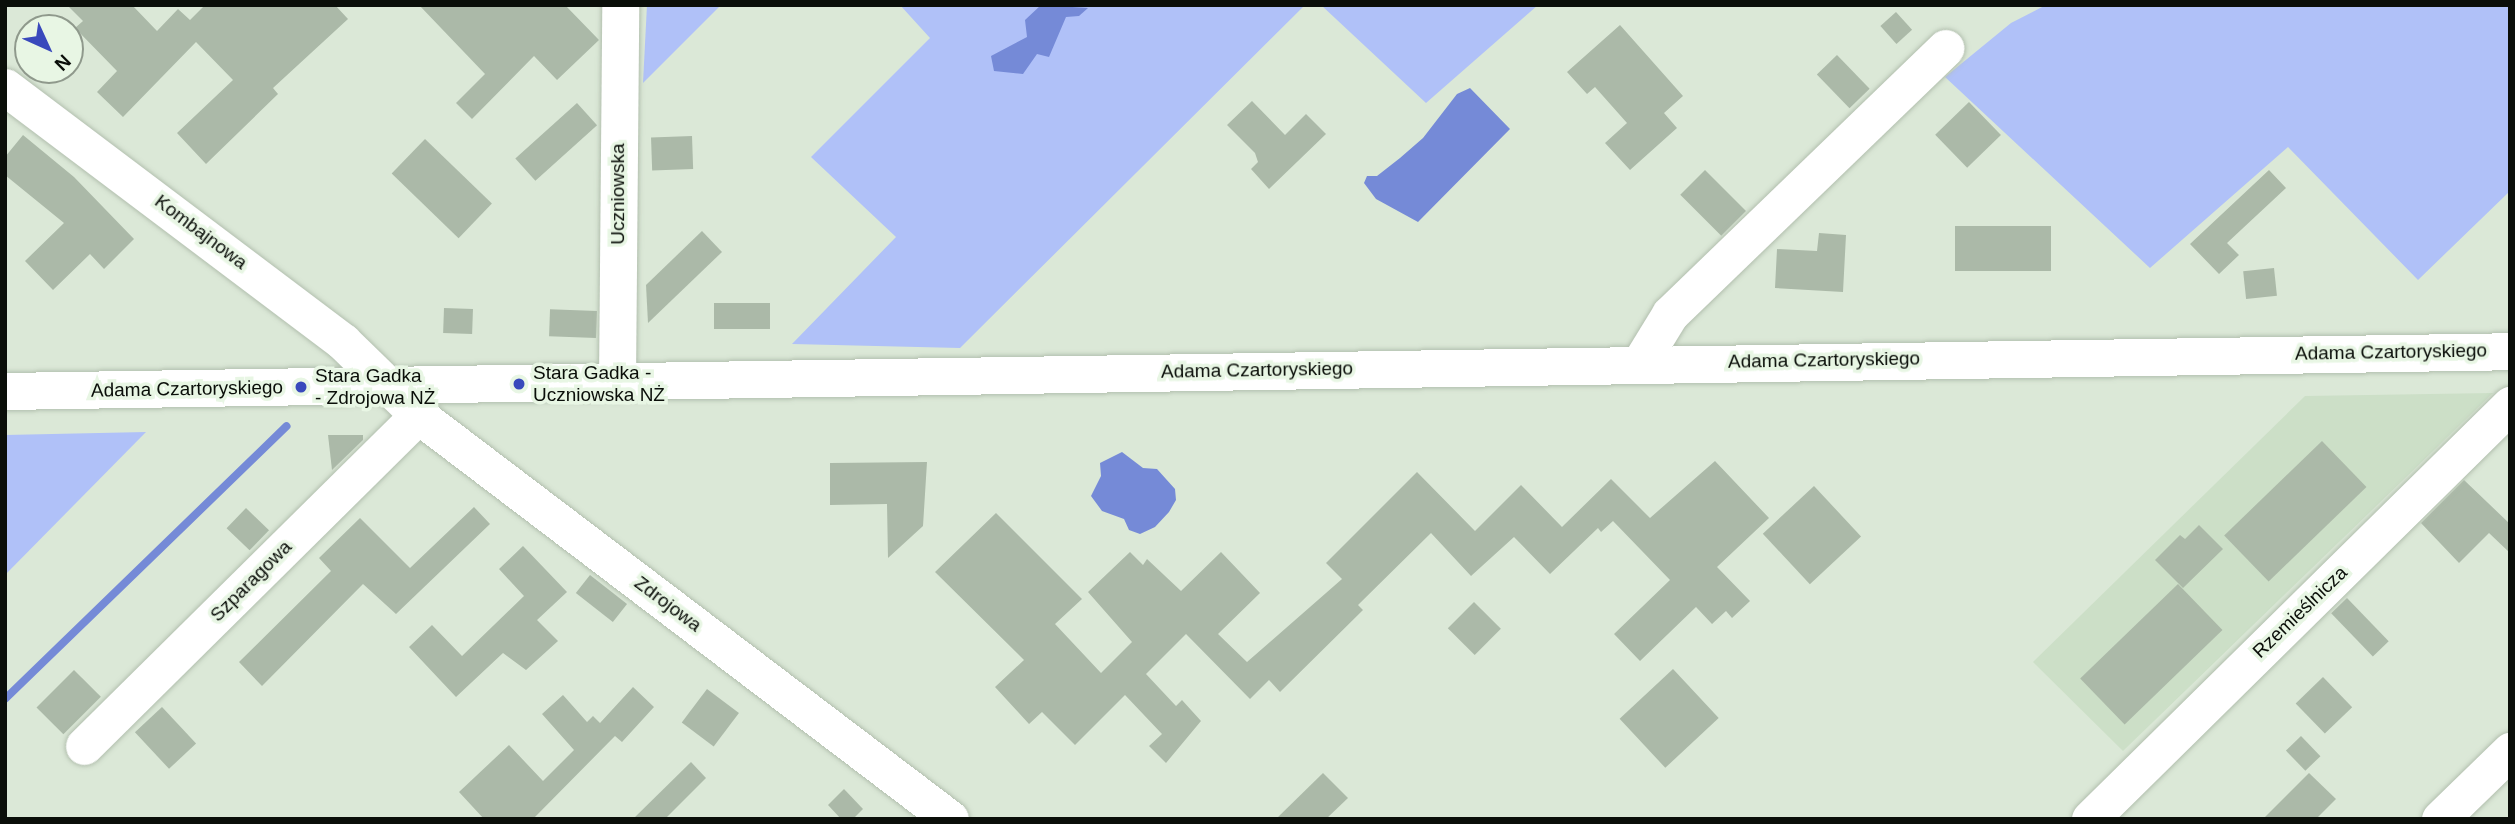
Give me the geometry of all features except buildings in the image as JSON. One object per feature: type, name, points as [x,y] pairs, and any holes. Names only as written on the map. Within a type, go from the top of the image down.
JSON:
[{"type":"street","name":"Uczniowska","points":[[617,382],[620,5]]},
{"type":"street","points":[[1640,363],[1670,313],[1945,48]]},
{"type":"street","name":"Kombajnowa","points":[[5,87],[343,342],[390,385]]},
{"type":"street","name":"Adama Czartoryskiego","points":[[5,391],[2510,351]]},
{"type":"street","name":"Zdrojowa","points":[[390,385],[418,415],[950,819]]},
{"type":"street","name":"Rzemieślnicza","points":[[2091,819],[2510,405]]},
{"type":"street","name":"Szparagowa","points":[[84,746],[418,415]]},
{"type":"street","points":[[2440,819],[2510,751]]},
{"type":"shaded area","points":[[647,5],[721,5],[643,83]]},
{"type":"shaded area","points":[[900,5],[1305,5],[960,348],[792,344],[896,237],[811,157],[930,38]]},
{"type":"shaded area","points":[[1041,5],[1088,8],[1079,16],[1066,17],[1049,57],[1037,54],[1023,74],[994,71],[991,56],[1027,37],[1025,20]]},
{"type":"shaded area","points":[[1321,5],[1538,5],[1426,103]]},
{"type":"shaded area","points":[[2046,5],[2510,5],[2510,191],[2418,280],[2288,147],[2150,268],[1945,77],[2011,23]]},
{"type":"shaded area","points":[[1470,88],[1510,129],[1418,222],[1376,199],[1364,183],[1367,176],[1377,176],[1400,158],[1423,138],[1457,94]]},
{"type":"shaded area","points":[[2493,393],[2123,751],[2033,662],[2305,396]]},
{"type":"shaded area","points":[[146,432],[5,575],[5,435]]},
{"type":"shaded area","points":[[1122,452],[1143,468],[1157,469],[1175,489],[1176,500],[1169,512],[1155,527],[1140,534],[1129,530],[1124,519],[1102,511],[1091,496],[1101,476],[1100,463]]},
{"type":"waterway","points":[[5,699],[287,426]]},
{"type":"place","name":"Stara Gadka - Uczniowska NŻ","points":[[519,384]]},
{"type":"place","name":"Stara Gadka - Zdrojowa NŻ","points":[[301,387]]}]
